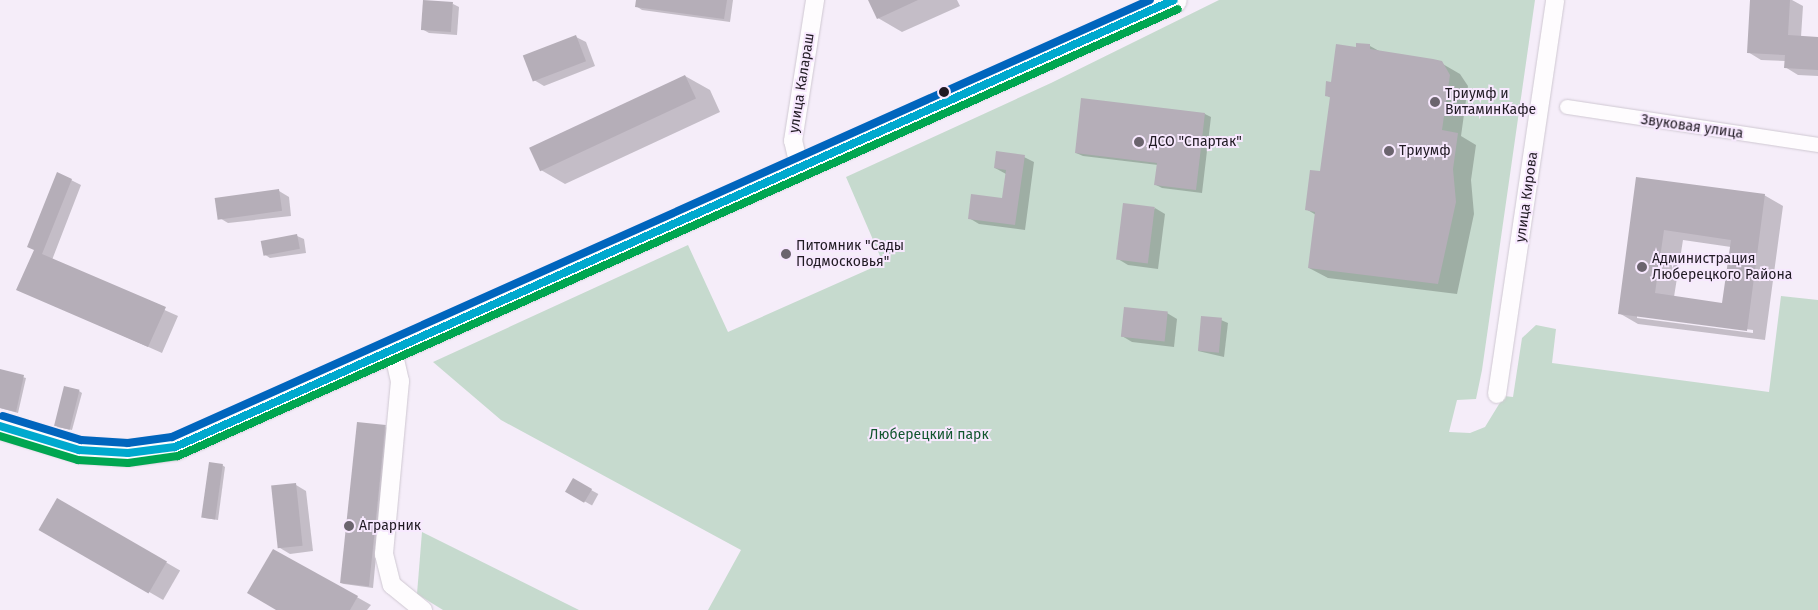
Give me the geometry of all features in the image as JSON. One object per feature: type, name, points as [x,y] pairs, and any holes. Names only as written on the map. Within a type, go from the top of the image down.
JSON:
[{"type":"main road","points":[[0,426],[79,450],[128,453],[175,447],[392,351],[799,166],[1174,0]]},
{"type":"street","name":"улица Калараш","points":[[799,166],[793,141],[814,0]]},
{"type":"street","name":"улица Кирова","points":[[1497,394],[1555,0]]},
{"type":"street","name":"Звуковая улица","points":[[1567,107],[1818,145]]},
{"type":"street","points":[[392,351],[400,381],[384,554],[392,585],[423,610]]},
{"type":"green space","name":"Люберецкий парк","points":[[1219,0],[1535,0],[1482,370],[1476,399],[1457,400],[1449,432],[1470,433],[1485,427],[1504,396],[1513,397],[1522,338],[1536,325],[1556,329],[1552,363],[1769,392],[1781,296],[1818,300],[1818,610],[708,610],[741,550],[501,420],[433,362],[688,245],[728,332],[883,263],[846,177],[1051,83]]},
{"type":"green space","points":[[422,532],[579,610],[443,610],[417,594]]},
{"type":"building","points":[[423,0],[453,2],[451,32],[421,30]]},
{"type":"building","points":[[636,0],[727,0],[724,19],[635,7]]},
{"type":"building","points":[[868,0],[918,0],[877,19]]},
{"type":"building","points":[[1750,0],[1790,0],[1788,35],[1818,37],[1818,70],[1784,68],[1785,55],[1747,53]]},
{"type":"building","points":[[576,35],[586,61],[533,82],[523,55]]},
{"type":"building","name":"Триумф","points":[[1356,43],[1370,44],[1370,49],[1442,61],[1450,75],[1442,130],[1458,133],[1453,169],[1456,202],[1438,284],[1308,268],[1315,212],[1305,210],[1310,170],[1320,171],[1330,97],[1325,96],[1326,81],[1331,82],[1336,44],[1356,47]]},
{"type":"building","points":[[685,75],[696,99],[540,171],[529,148]]},
{"type":"building","name":"ДСО \"Спартак\"","points":[[1081,98],[1205,113],[1196,190],[1154,185],[1157,163],[1075,153]]},
{"type":"building","points":[[996,151],[1025,155],[1015,225],[968,219],[971,194],[1002,198],[1006,170],[994,168]]},
{"type":"building","points":[[57,172],[72,179],[42,254],[166,307],[148,347],[16,290],[34,250],[27,247]]},
{"type":"building","name":"Администрация Люберецкого Района","points":[[1636,177],[1765,194],[1747,331],[1618,314]],"holes":[[[1664,230],[1731,240],[1722,303],[1655,293]]]},
{"type":"building","points":[[279,189],[282,211],[218,220],[215,198]]},
{"type":"building","points":[[1123,203],[1155,207],[1148,263],[1116,260]]},
{"type":"building","points":[[297,234],[300,249],[264,256],[261,241]]},
{"type":"building","points":[[1124,307],[1168,312],[1165,341],[1121,337]]},
{"type":"building","points":[[1201,316],[1222,318],[1219,353],[1198,351]]},
{"type":"building","points":[[0,369],[24,375],[16,412],[0,408]]},
{"type":"building","points":[[64,386],[80,390],[70,430],[54,426]]},
{"type":"building","points":[[357,422],[386,425],[369,586],[340,583]]},
{"type":"building","points":[[209,462],[223,464],[215,519],[201,517]]},
{"type":"building","points":[[573,478],[592,489],[584,503],[565,492]]},
{"type":"building","points":[[296,483],[303,546],[278,548],[271,486]]},
{"type":"building","points":[[57,498],[167,562],[148,594],[38,530]]},
{"type":"building","points":[[273,549],[358,596],[350,610],[276,610],[247,593]]},
{"type":"transit line","points":[[3,416],[81,440],[128,443],[172,437],[1150,0]]},
{"type":"transit line","points":[[0,426],[79,450],[128,453],[175,447],[1174,0]]},
{"type":"transit line","points":[[0,436],[78,460],[128,463],[178,456],[1178,9]]},
{"type":"place","name":"Триумф и ВитаминКафе","points":[[1435,102]]},
{"type":"place","name":"ДСО \"Спартак\"","points":[[1139,142]]},
{"type":"place","name":"Триумф","points":[[1389,151]]},
{"type":"place","name":"Питомник \"Сады Подмосковья\"","points":[[786,254]]},
{"type":"place","name":"Администрация Люберецкого Района","points":[[1642,267]]},
{"type":"place","name":"Аграрник","points":[[349,526]]}]
